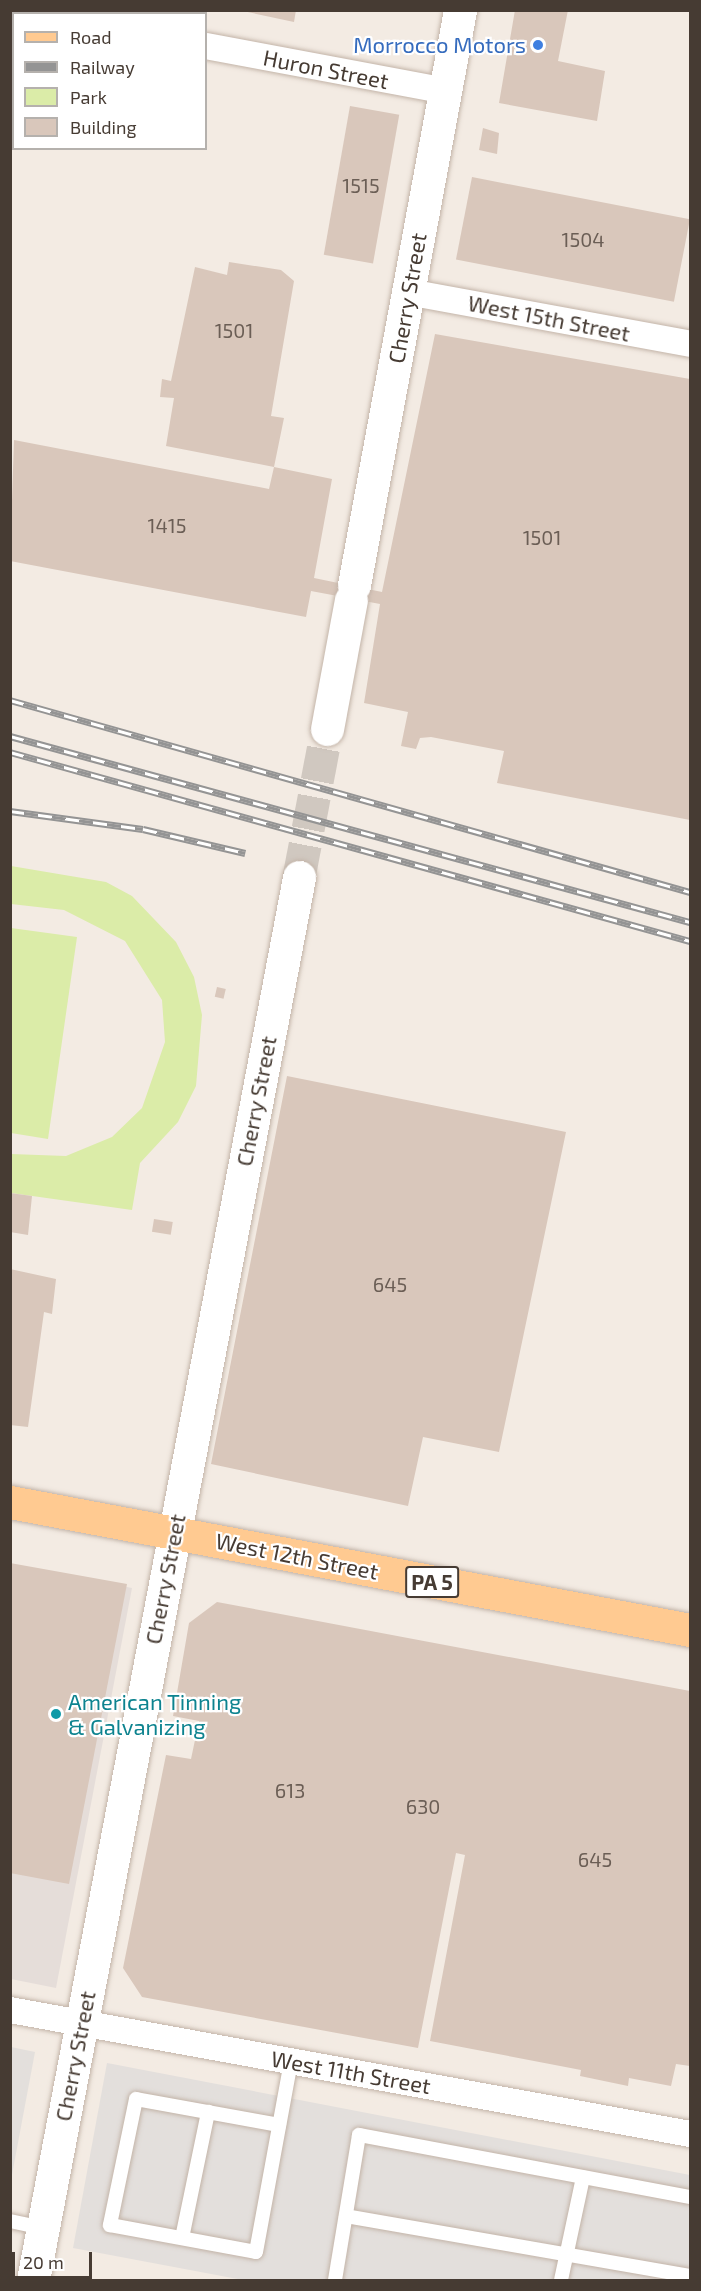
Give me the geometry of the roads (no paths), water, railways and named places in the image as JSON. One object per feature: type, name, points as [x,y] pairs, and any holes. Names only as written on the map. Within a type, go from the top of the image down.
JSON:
[{"type":"main road","name":"West 12th Street","points":[[10,1502],[690,1630]]},
{"type":"street","name":"Cherry Street","points":[[327,729],[460,10]]},
{"type":"street","name":"Huron Street","points":[[207,46],[446,92]]},
{"type":"street","name":"West 15th Street","points":[[408,292],[690,344]]},
{"type":"street","name":"Cherry Street","points":[[33,2280],[299,877]]},
{"type":"street","name":"West 11th Street","points":[[10,2010],[690,2134]]},
{"type":"lane","points":[[279,2125],[136,2099],[110,2225],[256,2252],[291,2061]]},
{"type":"lane","points":[[182,2238],[208,2112]]},
{"type":"lane","points":[[335,2280],[360,2135],[690,2197]]},
{"type":"lane","points":[[561,2280],[583,2177]]},
{"type":"lane","points":[[346,2216],[690,2276]]},
{"type":"lane","points":[[10,2221],[43,2228]]},
{"type":"tunnel","points":[[299,877],[327,729]]},
{"type":"railway","points":[[10,700],[690,892]]},
{"type":"railway","points":[[10,736],[690,922]]},
{"type":"railway","points":[[10,752],[690,941]]},
{"type":"railway","points":[[10,811],[143,829],[245,853]]},
{"type":"place","name":"Morrocco Motors","points":[[538,45]]},
{"type":"place","name":"American Tinning & Galvanizing","points":[[56,1714]]}]
